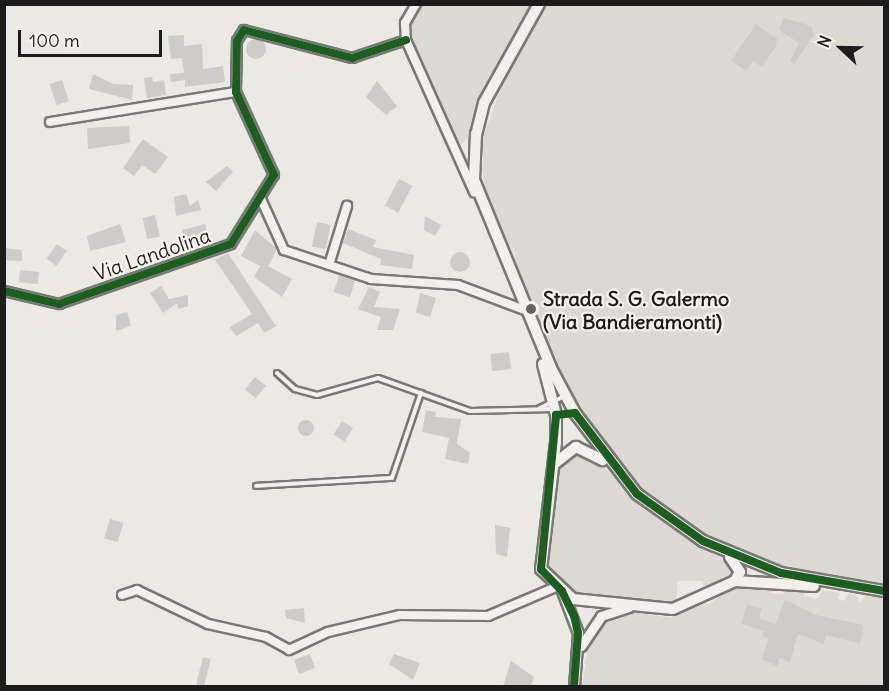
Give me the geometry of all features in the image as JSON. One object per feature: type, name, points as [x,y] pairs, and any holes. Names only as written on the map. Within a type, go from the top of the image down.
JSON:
[{"type":"main road","points":[[539,4],[495,82],[480,114],[473,159],[483,210],[528,314],[566,396],[614,470]]},
{"type":"main road","points":[[528,314],[554,405],[554,464],[541,569],[560,588],[577,601],[673,609],[735,581],[885,591]]},
{"type":"main road","points":[[554,464],[570,449],[583,448],[614,470],[666,518],[724,552],[781,573],[856,589]]},
{"type":"main road","points":[[724,552],[739,567],[735,581]]},
{"type":"street","points":[[416,4],[405,23],[406,40],[483,210]]},
{"type":"street","name":"Via Landolina","points":[[4,291],[59,304],[231,244],[274,175],[236,92],[237,41],[244,30],[352,58],[406,40]]},
{"type":"street","points":[[50,122],[236,92]]},
{"type":"street","points":[[261,199],[284,250],[371,279],[458,285],[528,314]]},
{"type":"street","points":[[329,266],[347,206]]},
{"type":"street","points":[[122,595],[137,590],[208,624],[267,636],[289,650],[328,632],[400,615],[488,616],[560,588],[578,633],[574,687]]},
{"type":"street","points":[[577,659],[594,623],[629,607]]},
{"type":"lane","points":[[277,373],[295,389],[317,395],[345,390],[368,378],[421,393],[470,411],[538,409],[554,405],[566,396]]},
{"type":"lane","points":[[255,486],[392,478],[421,393]]},
{"type":"lane","points":[[538,409],[554,405]]},
{"type":"shaded area","points":[[421,4],[884,5],[884,584],[805,574],[708,537],[650,496],[600,442],[565,384],[514,264],[516,252],[506,246],[484,187],[482,142],[502,83],[484,83],[469,135],[458,149],[410,39],[409,24]]},
{"type":"shaded area","points":[[580,452],[594,457],[660,521],[732,565],[733,578],[721,576],[722,583],[704,592],[703,581],[678,581],[676,603],[580,598],[546,562],[559,467],[564,458]]},
{"type":"shaded area","points":[[734,586],[770,587],[770,593],[783,594],[791,588],[802,590],[804,596],[818,599],[822,590],[840,593],[838,599],[844,601],[848,594],[856,595],[860,603],[865,596],[884,598],[884,686],[582,686],[589,639],[606,617],[626,611],[672,618],[673,613],[711,603]]},
{"type":"building","points":[[784,18],[811,26],[814,35],[794,64],[790,61],[799,43],[779,30]]},
{"type":"building","points":[[756,24],[777,39],[776,46],[762,67],[753,61],[746,71],[731,61]]},
{"type":"building","points":[[184,35],[184,46],[202,44],[203,69],[223,66],[225,82],[185,87],[185,80],[171,82],[170,74],[184,73],[182,58],[171,59],[168,36]]},
{"type":"building","points":[[256,39],[263,42],[266,49],[263,56],[256,59],[249,56],[246,49],[249,42]]},
{"type":"building","points":[[93,74],[113,84],[133,85],[132,100],[89,89]]},
{"type":"building","points":[[152,77],[153,82],[164,80],[166,95],[147,98],[144,78]]},
{"type":"building","points":[[62,80],[69,101],[56,105],[50,84]]},
{"type":"building","points":[[377,81],[397,106],[386,115],[366,97]]},
{"type":"building","points":[[129,126],[130,143],[88,149],[87,128]]},
{"type":"building","points":[[143,139],[168,157],[155,174],[142,165],[134,176],[123,168]]},
{"type":"building","points":[[227,166],[233,172],[216,191],[206,182]]},
{"type":"building","points":[[399,179],[412,186],[398,213],[385,205]]},
{"type":"building","points":[[186,194],[190,206],[198,200],[201,210],[176,216],[174,197]]},
{"type":"building","points":[[155,215],[160,236],[147,239],[142,218]]},
{"type":"building","points":[[425,216],[441,225],[435,236],[424,230]]},
{"type":"building","points":[[317,222],[331,225],[325,249],[312,246]]},
{"type":"building","points":[[120,224],[126,242],[90,251],[87,236]]},
{"type":"building","points":[[205,224],[209,239],[186,246],[182,230]]},
{"type":"building","points":[[348,229],[376,240],[373,247],[414,255],[412,269],[380,265],[381,259],[343,243]]},
{"type":"building","points":[[255,230],[277,249],[268,266],[292,279],[282,297],[254,277],[260,266],[241,256]]},
{"type":"building","points":[[57,244],[67,251],[57,266],[47,259]]},
{"type":"building","points":[[4,248],[22,250],[22,261],[4,260]]},
{"type":"building","points":[[460,252],[467,255],[470,262],[467,269],[460,272],[453,269],[450,262],[453,255]]},
{"type":"building","points":[[228,253],[276,326],[264,333],[258,323],[236,336],[230,327],[252,314],[215,260]]},
{"type":"building","points":[[20,270],[39,272],[38,284],[19,282]]},
{"type":"building","points":[[339,275],[355,280],[350,297],[334,292]]},
{"type":"building","points":[[161,286],[169,299],[188,295],[188,306],[178,309],[177,303],[163,313],[150,293]]},
{"type":"building","points":[[369,287],[380,292],[374,307],[400,309],[393,330],[377,330],[381,317],[358,309]]},
{"type":"building","points":[[420,293],[436,298],[430,317],[416,313]]},
{"type":"building","points":[[127,312],[131,326],[116,331],[116,315]]},
{"type":"building","points":[[509,352],[511,369],[492,371],[490,354]]},
{"type":"building","points":[[255,377],[266,386],[256,398],[245,389]]},
{"type":"building","points":[[426,410],[436,412],[435,417],[461,419],[457,444],[470,453],[468,464],[445,459],[449,438],[422,432]]},
{"type":"building","points":[[306,420],[314,428],[306,436],[298,428]]},
{"type":"building","points":[[342,421],[353,428],[345,441],[334,435]]},
{"type":"building","points":[[110,519],[123,523],[118,542],[104,538]]},
{"type":"building","points":[[495,525],[510,528],[507,557],[496,554]]},
{"type":"building","points":[[785,600],[816,615],[864,625],[860,644],[826,635],[824,644],[798,634],[790,662],[779,658],[777,666],[761,659],[769,639],[762,636],[764,631],[741,624],[747,604],[762,609],[759,618],[775,624]]},
{"type":"building","points":[[304,608],[305,623],[286,618],[285,610]]},
{"type":"building","points":[[310,654],[315,668],[299,674],[294,660]]},
{"type":"building","points":[[394,654],[420,663],[413,680],[389,664]]},
{"type":"building","points":[[203,657],[211,659],[204,686],[196,684]]},
{"type":"building","points":[[511,661],[534,677],[531,687],[503,687]]},
{"type":"cycle path","points":[[4,291],[59,304],[231,244],[274,175],[236,92],[237,41],[244,30],[352,58],[406,40]]},
{"type":"cycle path","points":[[574,686],[578,633],[574,616],[562,591],[541,569],[556,415],[575,413],[637,494],[703,541],[781,573],[884,591]]},
{"type":"place","name":"Strada S. G. Galermo (Via Bandieramonti)","points":[[531,309]]}]
